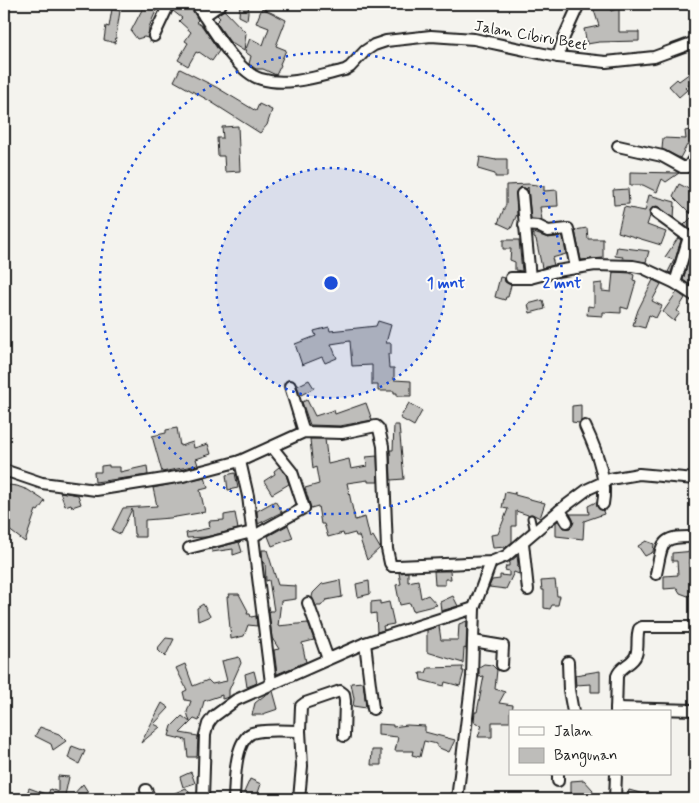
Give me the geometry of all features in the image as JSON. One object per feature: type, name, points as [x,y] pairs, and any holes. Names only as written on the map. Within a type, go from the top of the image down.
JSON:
[{"type":"street","points":[[154,36],[169,4]]},
{"type":"street","name":"Jalan Cibiru Beet","points":[[196,4],[220,41],[248,73],[260,79],[278,82],[300,80],[345,70],[365,51],[374,45],[386,41],[431,36],[474,39],[558,57],[606,62],[654,57],[695,42]]},
{"type":"street","points":[[204,16],[221,4]]},
{"type":"street","points":[[558,57],[579,4]]},
{"type":"street","points":[[618,146],[662,156],[682,167],[688,167],[695,157]]},
{"type":"street","points":[[522,194],[530,278]]},
{"type":"street","points":[[656,213],[689,237],[675,283]]},
{"type":"street","points":[[524,225],[538,226],[548,231],[568,229],[576,268]]},
{"type":"street","points":[[511,278],[530,278],[557,271],[614,264],[643,268],[675,283],[695,296]]},
{"type":"street","points":[[290,386],[304,432]]},
{"type":"street","points":[[4,470],[42,483],[96,490],[183,476],[240,461],[304,432],[342,433],[374,426],[379,429],[383,446],[387,549],[392,566],[491,562],[506,556],[560,510],[603,482],[617,477],[639,474],[695,479]]},
{"type":"street","points":[[585,426],[592,440],[603,482],[605,496],[603,504]]},
{"type":"street","points":[[190,548],[252,534],[304,508],[292,472],[272,447]]},
{"type":"street","points":[[240,461],[248,496],[271,683]]},
{"type":"street","points":[[560,510],[567,522]]},
{"type":"street","points":[[656,574],[662,547],[668,539],[675,536],[695,537]]},
{"type":"street","points":[[523,543],[528,590]]},
{"type":"street","points":[[457,799],[472,677],[474,608],[491,562]]},
{"type":"street","points":[[308,602],[328,659]]},
{"type":"street","points":[[203,799],[205,735],[208,724],[213,717],[236,700],[271,683],[365,644],[474,608]]},
{"type":"street","points":[[695,627],[642,627],[639,629],[636,654],[633,660],[618,671],[616,676],[616,710],[695,710]]},
{"type":"street","points":[[473,641],[503,646],[502,665]]},
{"type":"street","points":[[365,644],[373,709]]},
{"type":"street","points":[[568,662],[569,690],[573,710]]},
{"type":"street","points":[[299,799],[302,766],[301,706],[304,703],[340,691],[344,694],[345,701],[344,736]]},
{"type":"street","points":[[234,799],[239,749],[244,739],[252,733],[300,731]]},
{"type":"street","points":[[615,799],[616,776]]},
{"type":"lane","points":[[531,518],[534,532]]},
{"type":"building","points":[[145,4],[159,4],[149,27],[148,38],[137,39],[131,31]]},
{"type":"building","points":[[176,4],[189,4],[198,20],[196,22],[202,26],[219,51],[212,61],[199,52],[196,52],[188,66],[178,60],[188,43],[185,41],[191,32],[179,21],[182,18],[173,11]]},
{"type":"building","points":[[240,4],[249,4],[247,20],[239,16]]},
{"type":"building","points":[[592,4],[608,4],[611,11],[619,8],[619,32],[639,32],[639,41],[587,44],[584,29],[599,26]]},
{"type":"building","points":[[262,8],[286,20],[276,46],[286,50],[276,75],[263,69],[256,69],[249,64],[251,56],[245,52],[250,38],[263,45],[269,28],[256,23]]},
{"type":"building","points":[[112,9],[120,11],[115,43],[104,40],[106,26],[109,27]]},
{"type":"building","points":[[224,10],[246,33],[244,51],[230,42],[216,22],[220,18],[217,15]]},
{"type":"building","points":[[180,69],[216,87],[256,111],[259,104],[272,110],[267,125],[260,133],[174,81]]},
{"type":"building","points":[[690,73],[694,79],[685,88],[687,90],[679,97],[669,86],[677,79],[679,81]]},
{"type":"building","points":[[238,126],[240,171],[225,172],[224,156],[218,156],[217,138],[223,138],[222,127]]},
{"type":"building","points":[[695,129],[695,144],[687,145],[680,158],[662,149],[663,138],[686,139],[685,131]]},
{"type":"building","points":[[480,157],[496,160],[507,159],[507,177],[495,177],[495,174],[478,169]]},
{"type":"building","points":[[630,172],[679,173],[666,182],[662,179],[657,192],[643,185],[630,185]]},
{"type":"building","points":[[529,184],[544,186],[544,191],[557,190],[558,206],[540,207],[542,220],[531,219],[528,187],[527,189],[521,187],[516,192],[517,214],[511,229],[498,223],[506,204],[506,185]]},
{"type":"building","points":[[679,184],[695,192],[695,234],[684,225],[693,216],[673,196]]},
{"type":"building","points":[[628,189],[629,204],[614,205],[613,190]]},
{"type":"building","points":[[649,195],[675,202],[674,218],[657,206],[653,207],[649,212],[650,216],[647,225],[666,232],[661,245],[618,232],[624,207],[645,211]]},
{"type":"building","points":[[587,228],[588,239],[603,239],[603,258],[581,260],[575,230]]},
{"type":"building","points":[[534,233],[548,238],[563,236],[566,254],[552,258],[554,265],[542,268]]},
{"type":"building","points":[[678,238],[681,240],[671,273],[668,272],[674,260],[665,257]]},
{"type":"building","points":[[503,240],[519,240],[522,271],[515,270],[515,262],[510,260],[511,249],[503,249]]},
{"type":"building","points":[[695,240],[695,288],[683,280]]},
{"type":"building","points":[[617,247],[649,251],[646,262],[622,259],[623,257],[615,256]]},
{"type":"building","points":[[613,272],[634,275],[633,280],[636,281],[628,309],[621,307],[621,313],[603,312],[603,316],[587,315],[588,306],[594,307],[594,284],[602,283],[602,291],[611,292]]},
{"type":"building","points":[[500,277],[504,278],[505,282],[511,285],[508,297],[505,300],[495,297]]},
{"type":"building","points":[[653,280],[661,284],[652,301],[662,306],[656,318],[649,315],[645,328],[633,325],[638,310]]},
{"type":"building","points":[[677,292],[685,298],[677,311],[680,313],[674,321],[663,312]]},
{"type":"building","points":[[543,300],[545,309],[530,313],[528,304]]},
{"type":"building","points":[[378,321],[391,325],[386,343],[391,343],[391,354],[388,354],[389,368],[394,368],[394,380],[411,381],[411,396],[397,396],[397,393],[394,393],[394,391],[378,391],[378,385],[372,385],[372,365],[352,366],[350,341],[331,344],[337,358],[325,363],[322,357],[302,365],[295,344],[316,336],[314,331],[329,327],[330,331],[376,326]]},
{"type":"building","points":[[309,380],[314,388],[301,395],[297,386]]},
{"type":"building","points":[[307,400],[315,416],[334,410],[335,414],[366,403],[372,420],[340,426],[310,425],[302,402]]},
{"type":"building","points":[[409,403],[422,411],[414,426],[400,418]]},
{"type":"building","points":[[581,405],[581,421],[579,423],[572,422],[572,406]]},
{"type":"building","points":[[394,425],[399,425],[404,479],[391,480],[390,450],[393,450]]},
{"type":"building","points":[[177,428],[180,446],[193,442],[194,448],[208,444],[211,454],[196,459],[198,465],[162,472],[152,436]]},
{"type":"building","points":[[310,439],[325,439],[328,464],[349,459],[351,469],[367,466],[366,457],[377,456],[378,482],[368,482],[368,480],[347,483],[355,520],[365,517],[370,538],[373,536],[380,548],[367,560],[359,536],[356,536],[355,533],[344,536],[343,533],[328,537],[324,524],[321,524],[318,506],[311,508],[305,488],[319,484],[316,467],[313,469]]},
{"type":"building","points":[[109,465],[109,467],[120,467],[120,472],[147,466],[148,475],[95,482],[94,472],[101,472],[101,466]]},
{"type":"building","points":[[279,467],[286,475],[289,484],[272,494],[264,481],[275,474],[274,471]]},
{"type":"building","points":[[235,473],[238,488],[228,490],[226,475]]},
{"type":"building","points":[[205,477],[208,488],[200,490],[205,512],[145,520],[145,537],[135,537],[132,509],[120,534],[112,530],[123,508],[157,506],[153,488]]},
{"type":"building","points":[[9,485],[28,490],[45,501],[38,511],[36,510],[25,542],[4,526],[4,503],[8,503]]},
{"type":"building","points":[[60,492],[78,495],[81,504],[72,507],[71,504],[65,506]]},
{"type":"building","points":[[505,492],[514,494],[515,492],[515,495],[545,503],[540,518],[532,514],[528,515],[516,511],[516,526],[512,526],[512,542],[506,547],[493,548],[491,535],[498,534],[508,509],[502,508]]},
{"type":"building","points":[[275,501],[282,512],[258,524],[257,511]]},
{"type":"building","points":[[596,502],[597,507],[604,514],[584,521],[583,539],[556,536],[556,522],[558,521],[563,528],[570,528],[574,522],[570,514],[589,514],[588,506]]},
{"type":"building","points":[[235,513],[238,529],[206,537],[187,538],[186,533],[210,528],[209,521],[224,520],[224,515]]},
{"type":"building","points":[[288,525],[293,538],[272,546],[268,536]]},
{"type":"building","points":[[646,541],[654,544],[653,552],[645,556],[638,546]]},
{"type":"building","points":[[239,542],[242,552],[233,555],[233,549],[212,552],[212,549]]},
{"type":"building","points":[[262,550],[267,550],[278,585],[296,586],[296,599],[281,601],[278,626],[308,623],[314,640],[302,643],[306,662],[277,674],[274,650],[279,649],[272,638],[269,611],[274,611],[269,580],[266,581]]},
{"type":"building","points":[[695,551],[695,560],[689,560],[695,577],[694,594],[688,596],[680,593],[677,588],[664,589],[664,576],[678,575],[677,561],[672,561],[672,553]]},
{"type":"building","points":[[517,556],[519,574],[514,572],[506,589],[489,587],[492,580],[500,579],[500,575],[509,576],[509,571],[505,570],[506,566],[509,566],[509,563]]},
{"type":"building","points":[[434,571],[450,571],[451,579],[445,579],[445,585],[435,585]]},
{"type":"building","points":[[408,572],[408,582],[418,580],[421,598],[428,595],[437,605],[413,611],[410,603],[400,605],[396,585],[401,584],[399,573]]},
{"type":"building","points":[[340,580],[342,597],[326,600],[321,606],[316,606],[312,597],[313,593],[322,584]]},
{"type":"building","points":[[555,580],[557,596],[560,596],[558,605],[552,605],[550,609],[544,608],[544,590],[542,590],[541,581]]},
{"type":"building","points":[[369,581],[370,594],[358,597],[356,584]]},
{"type":"building","points":[[229,594],[239,594],[248,611],[247,614],[250,614],[251,617],[256,616],[257,626],[248,625],[244,636],[231,639],[227,597],[230,596]]},
{"type":"building","points":[[453,596],[458,606],[441,611],[440,602]]},
{"type":"building","points":[[380,601],[380,604],[389,602],[394,624],[383,626],[384,630],[377,632],[376,613],[371,614],[371,602]]},
{"type":"building","points":[[203,604],[210,616],[198,621],[197,608]]},
{"type":"building","points":[[467,621],[466,649],[464,648],[463,663],[427,652],[427,630],[439,626],[441,640],[458,640],[459,624]]},
{"type":"building","points":[[166,638],[174,639],[165,657],[157,649]]},
{"type":"building","points":[[239,657],[241,663],[229,690],[229,697],[222,699],[222,695],[204,701],[199,721],[194,719],[180,733],[198,736],[197,757],[188,757],[186,740],[169,736],[172,726],[182,716],[190,722],[187,712],[191,701],[185,700],[183,692],[187,690],[176,668],[185,664],[193,686],[208,680],[212,684],[227,681],[222,661]]},
{"type":"building","points":[[484,664],[492,665],[497,670],[495,689],[505,692],[499,703],[513,705],[512,710],[509,710],[509,722],[492,722],[492,737],[478,737],[482,725],[476,724],[474,721],[484,676],[479,677],[479,667]]},
{"type":"building","points":[[463,667],[462,671],[464,671],[460,686],[445,682],[444,686],[421,680],[420,673],[426,673],[428,668]]},
{"type":"building","points":[[254,671],[257,683],[247,687],[245,674]]},
{"type":"building","points":[[600,671],[600,692],[591,692],[591,684],[576,685],[575,675]]},
{"type":"building","points":[[363,682],[366,708],[353,706],[354,699],[351,683]]},
{"type":"building","points":[[273,691],[278,709],[264,715],[252,715],[255,703]]},
{"type":"building","points":[[162,703],[169,708],[154,724],[160,727],[141,743]]},
{"type":"building","points":[[378,724],[393,725],[393,727],[407,725],[425,726],[425,732],[455,740],[449,752],[437,747],[437,744],[424,741],[420,757],[412,755],[413,751],[395,751],[398,737],[378,735]]},
{"type":"building","points":[[40,727],[59,734],[66,741],[53,750],[51,744],[35,736]]},
{"type":"building","points":[[72,746],[85,751],[79,764],[68,758]]},
{"type":"building","points":[[372,750],[381,750],[381,765],[371,765]]},
{"type":"building","points":[[191,772],[195,783],[183,787],[180,777]]},
{"type":"building","points":[[58,776],[69,777],[65,795],[71,797],[83,784],[88,792],[78,799],[25,799],[29,788],[48,795],[50,789],[58,792]]},
{"type":"building","points":[[250,779],[261,784],[256,799],[241,799]]},
{"type":"building","points":[[584,780],[593,790],[589,799],[571,799],[571,781]]},
{"type":"building","points":[[186,788],[194,799],[162,799]]},
{"type":"building","points":[[629,790],[654,797],[653,799],[626,799]]}]
